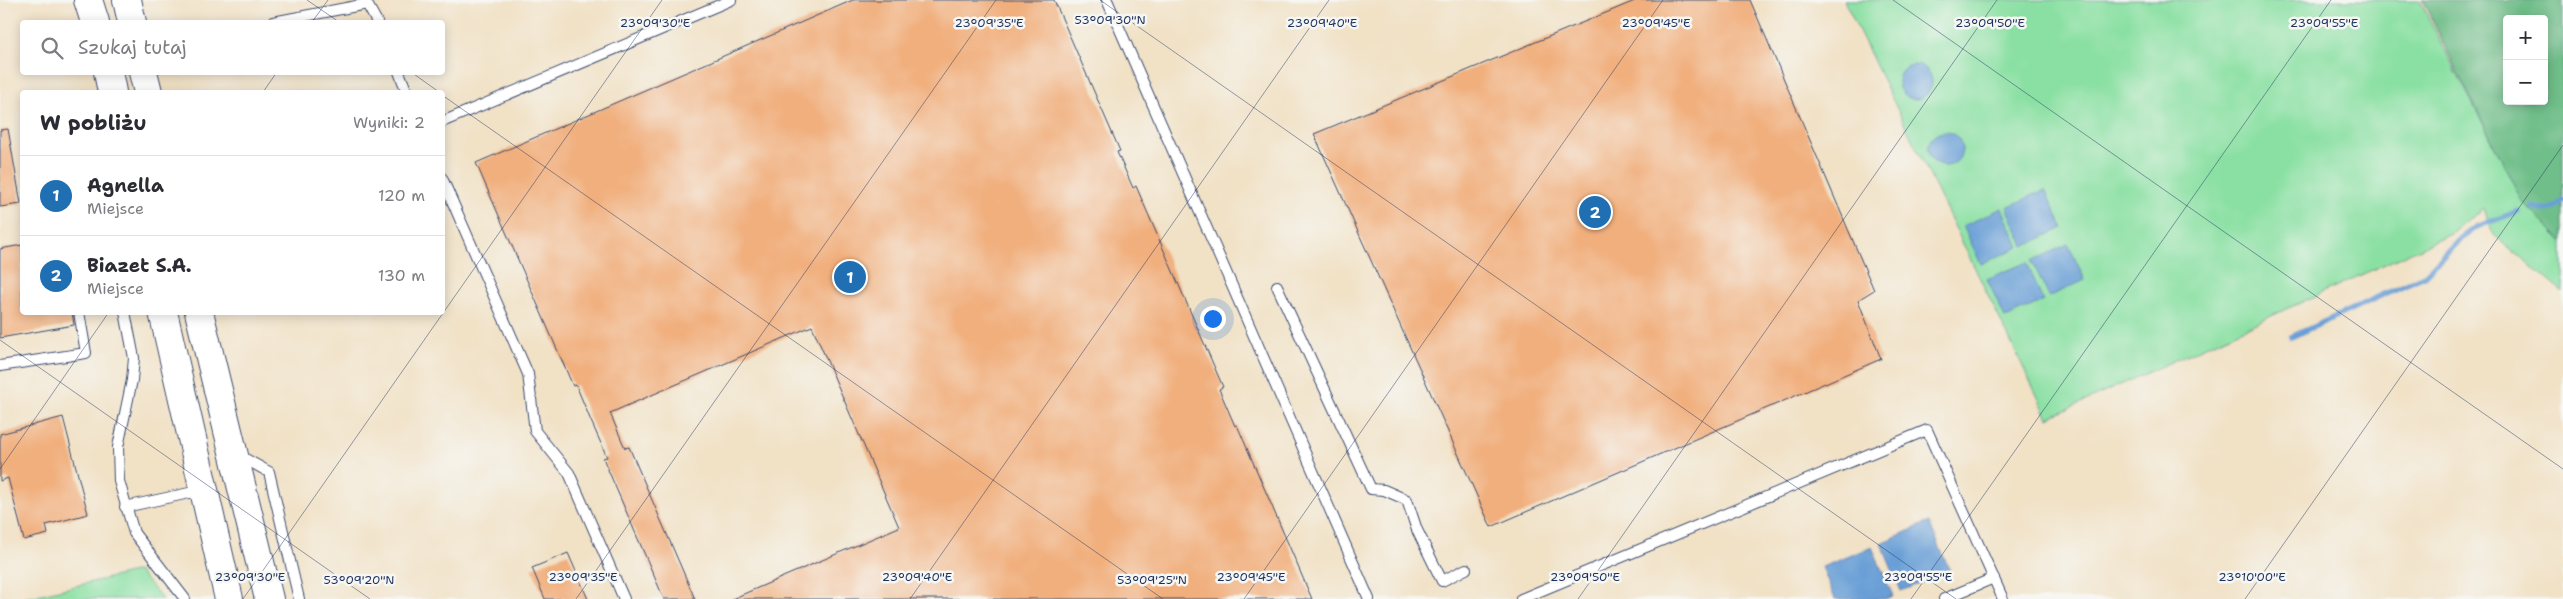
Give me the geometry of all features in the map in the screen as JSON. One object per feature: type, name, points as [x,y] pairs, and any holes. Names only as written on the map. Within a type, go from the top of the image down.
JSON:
[{"type":"highway","points":[[88,0],[94,20]]},
{"type":"highway","points":[[109,75],[112,90]]},
{"type":"highway","points":[[163,315],[229,599]]},
{"type":"highway","points":[[200,315],[269,599]]},
{"type":"lane","points":[[445,121],[731,0]]},
{"type":"lane","points":[[1107,0],[1369,599]]},
{"type":"lane","points":[[283,20],[367,4],[376,20]]},
{"type":"lane","points":[[400,75],[406,90]]},
{"type":"lane","points":[[445,185],[528,374],[535,431],[568,473],[624,599]]},
{"type":"lane","points":[[1277,286],[1371,490],[1384,490],[1407,500],[1417,530],[1442,581],[1466,569]]},
{"type":"lane","points":[[0,366],[86,353],[80,315]]},
{"type":"lane","points":[[126,315],[134,358],[132,380],[118,448],[119,481],[134,533],[140,545],[185,599]]},
{"type":"lane","points":[[1521,599],[1927,430],[2003,599]]},
{"type":"lane","points":[[232,452],[270,472],[299,599]]},
{"type":"lane","points":[[126,507],[203,489]]},
{"type":"lane","points":[[1944,599],[1994,578]]},
{"type":"green space","points":[[1844,0],[2419,0],[2524,203],[2563,242],[2563,292],[2494,235],[2484,208],[2453,233],[2048,418]]},
{"type":"green space","points":[[2422,0],[2563,0],[2563,242],[2522,201]]},
{"type":"green space","points":[[138,571],[163,599],[21,599]]},
{"type":"water","points":[[1915,65],[1927,70],[1932,82],[1927,94],[1915,99],[1903,94],[1898,82],[1903,70]]},
{"type":"water","points":[[1945,132],[1957,137],[1962,149],[1957,161],[1945,166],[1933,161],[1928,149],[1933,137]]},
{"type":"water","points":[[2045,190],[2063,228],[2024,246],[2007,207]]},
{"type":"water","points":[[2002,208],[2019,247],[1981,264],[1963,226]]},
{"type":"water","points":[[2068,244],[2085,280],[2049,297],[2032,261]]},
{"type":"water","points":[[2027,262],[2043,301],[2005,318],[1987,279]]},
{"type":"water","points":[[1929,522],[1950,571],[1901,591],[1881,543]]},
{"type":"water","points":[[1872,547],[1893,596],[1885,599],[1835,599],[1822,567]]},
{"type":"building","points":[[853,0],[1054,0],[1120,151],[1117,152],[1133,188],[1136,186],[1223,387],[1219,389],[1235,426],[1237,425],[1312,599],[732,599],[899,527],[812,326],[610,413],[625,448],[629,447],[695,599],[664,599],[603,458],[607,457],[576,385],[573,386],[476,163]]},
{"type":"building","points":[[1637,0],[1750,0],[1874,290],[1858,300],[1881,359],[1491,527],[1314,134]]},
{"type":"building","points":[[8,129],[20,204],[0,207],[0,130]]},
{"type":"building","points":[[20,245],[20,315],[72,315],[74,325],[0,338],[0,249]]},
{"type":"building","points":[[63,417],[88,514],[46,525],[48,534],[24,540],[8,478],[0,481],[0,434]]},
{"type":"building","points":[[568,553],[588,599],[545,599],[532,568]]},
{"type":"waterway","points":[[2533,207],[2549,210],[2563,201]]},
{"type":"waterway","points":[[2291,337],[2424,276],[2462,237],[2476,227],[2519,211]]},
{"type":"place","name":"Biazet S.A.","points":[[1595,212]]},
{"type":"place","name":"Agnella","points":[[850,277]]}]
